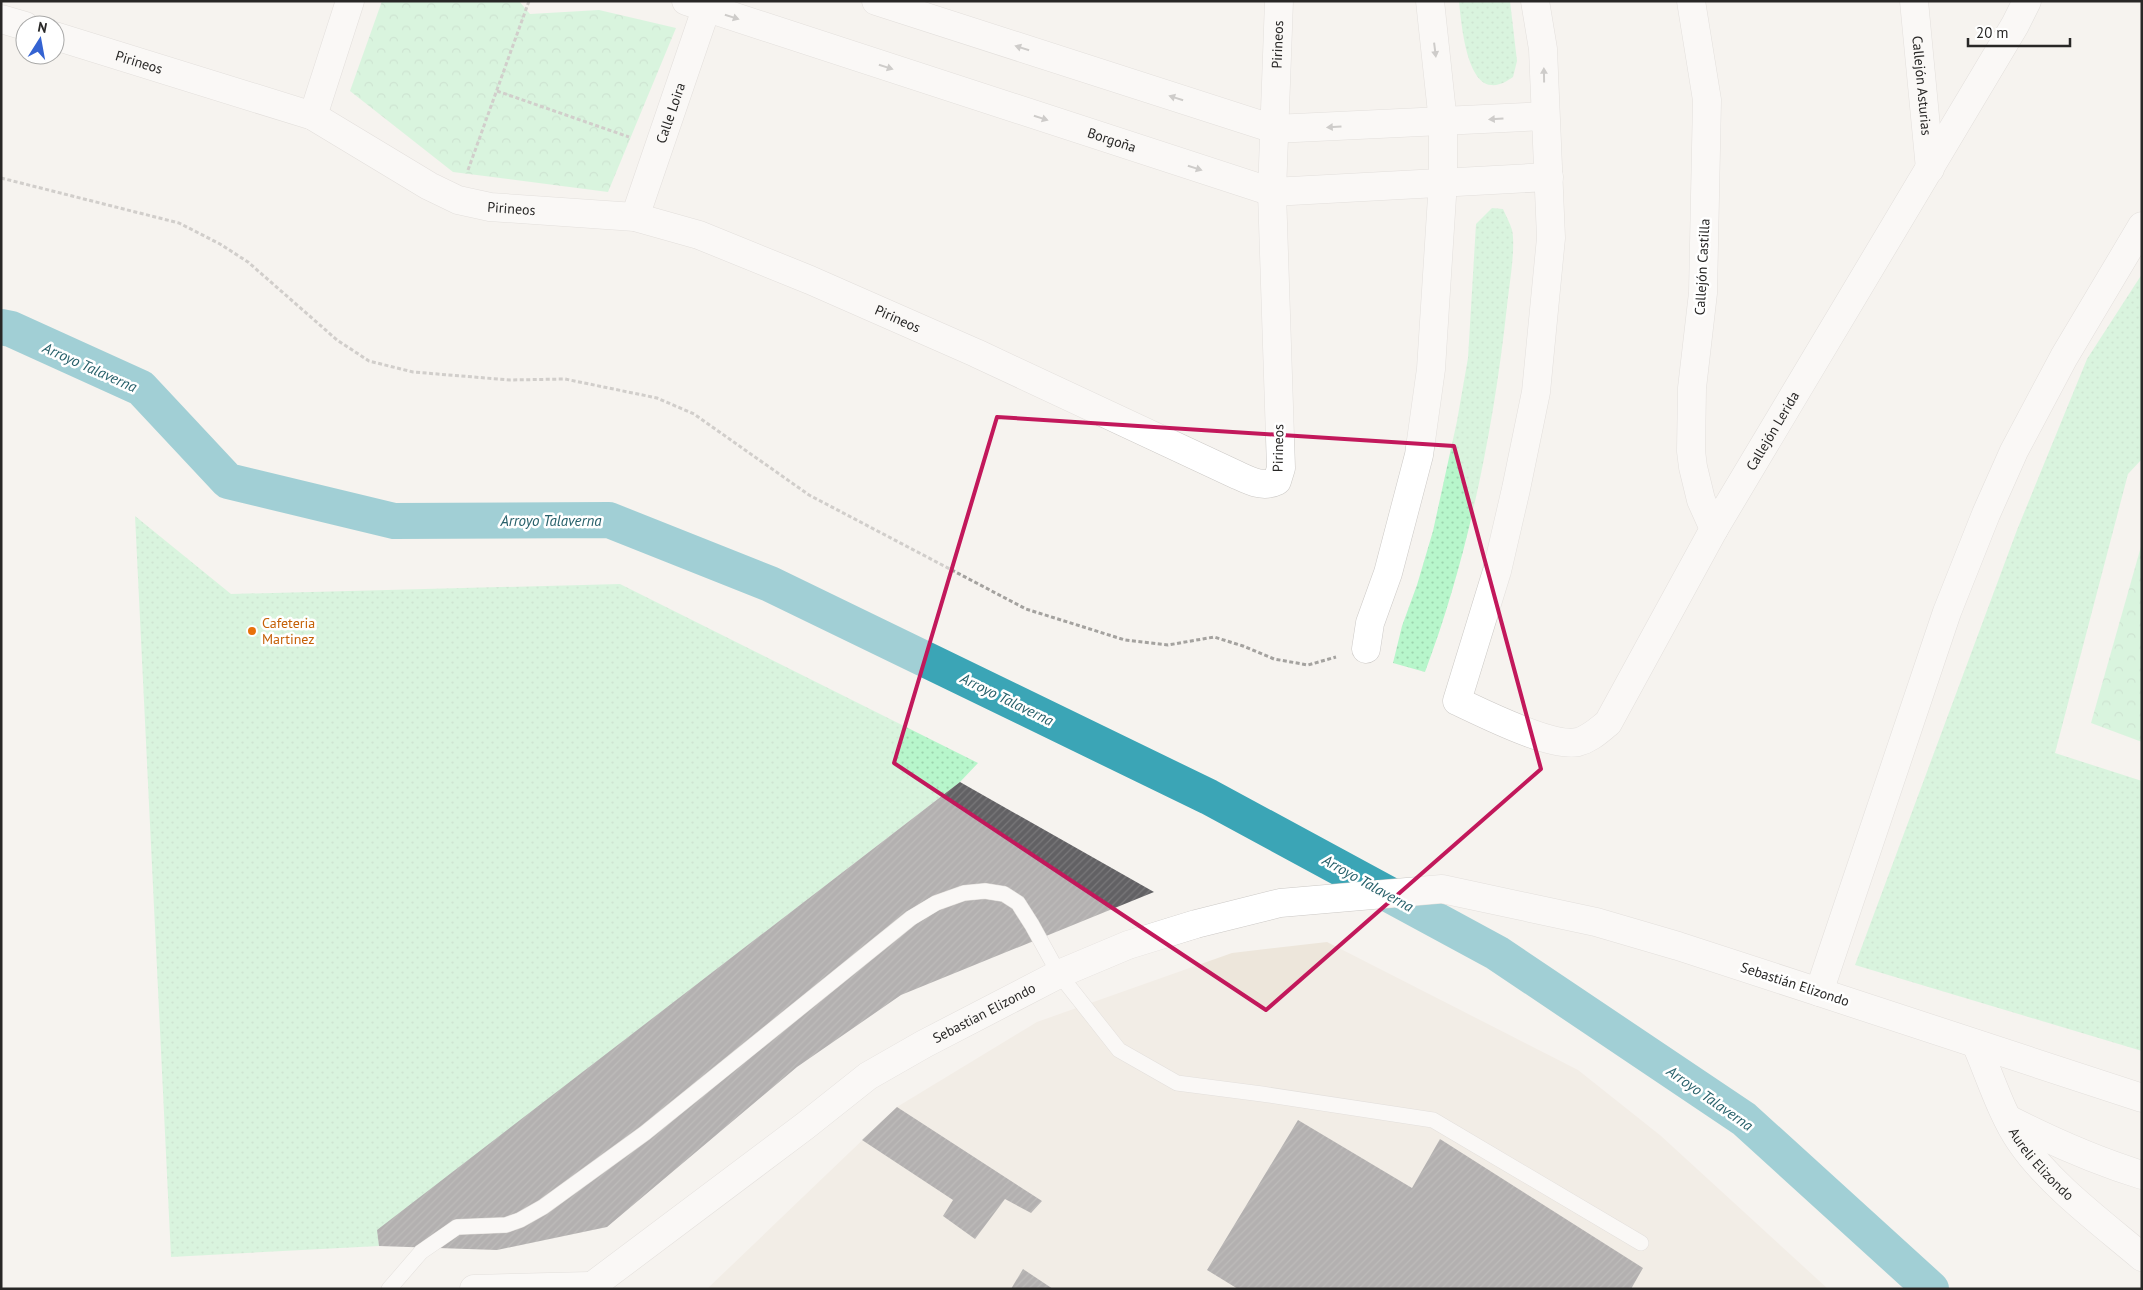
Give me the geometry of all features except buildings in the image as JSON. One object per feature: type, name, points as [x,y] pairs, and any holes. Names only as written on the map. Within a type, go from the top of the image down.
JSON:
[{"type":"street","points":[[313,116],[350,1]]},
{"type":"street","points":[[876,1],[1274,129],[1545,116]]},
{"type":"street","name":"Pirineos","points":[[65,39],[313,116],[428,186],[458,200],[490,207],[635,216],[699,235],[810,280],[976,352],[1236,475],[1262,485],[1277,481],[1281,468],[1272,192],[1279,1]]},
{"type":"street","points":[[1366,649],[1370,623],[1388,573],[1419,456],[1432,369],[1444,181],[1444,122],[1430,1]]},
{"type":"street","points":[[1535,1],[1543,49],[1549,176]]},
{"type":"street","name":"Callejón Castilla","points":[[1691,1],[1707,100],[1703,293],[1692,388],[1691,451],[1701,500],[1714,529]]},
{"type":"street","name":"Callejón Asturias","points":[[1914,1],[1930,169]]},
{"type":"street","name":"Callejón Lerida","points":[[1549,176],[1551,238],[1536,392],[1497,571],[1457,701],[1514,727],[1554,740],[1578,742],[1592,736],[1608,723],[1714,529],[1930,169],[2015,25],[2027,1]]},
{"type":"street","name":"Calle Loira","points":[[635,216],[659,148],[696,5]]},
{"type":"street","name":"Borgoña","points":[[696,5],[1272,192],[1549,176]]},
{"type":"street","points":[[1,19],[15,23]]},
{"type":"street","points":[[1819,992],[1948,612],[1986,514],[2014,451],[2064,357],[2142,226]]},
{"type":"street","name":"Sebastián Elizondo","points":[[1442,889],[1596,922],[1678,946],[2142,1098]]},
{"type":"street","name":"Sebastian Elizondo","points":[[589,1288],[805,1126],[868,1076],[924,1044],[1059,974],[1128,945],[1196,924],[1280,902],[1442,889]]},
{"type":"street","name":"Aureli Elizondo","points":[[1976,1044],[2019,1141],[2036,1163],[2142,1257]]},
{"type":"street","points":[[2008,1119],[2096,1161],[2142,1175]]},
{"type":"street","points":[[474,1289],[589,1288]]},
{"type":"lane","points":[[389,1289],[421,1252],[457,1226],[506,1225],[543,1208],[645,1133],[911,918],[936,903],[964,893],[985,891],[1004,894],[1018,903],[1059,974],[1119,1050],[1177,1084],[1262,1094],[1433,1120],[1641,1243]]},
{"type":"path","points":[[458,200],[529,1]]},
{"type":"path","points":[[497,91],[659,148]]},
{"type":"path","points":[[1,178],[178,224],[220,244],[248,262],[337,340],[369,361],[413,372],[510,380],[565,379],[657,398],[694,414],[809,495],[1026,609],[1125,640],[1168,645],[1214,637],[1274,659],[1308,665],[1366,649]]},
{"type":"highlighted area","points":[[997,417],[1454,446],[1541,769],[1266,1010],[894,763]]},
{"type":"shaded area","points":[[1327,942],[1578,1070],[1661,1136],[1828,1289],[707,1289],[897,1107],[1037,1022],[1232,953]]},
{"type":"green space","points":[[382,1],[519,1],[530,14],[599,10],[676,28],[608,192],[453,172],[350,91]]},
{"type":"green space","points":[[1459,1],[1510,1],[1517,61],[1513,77],[1506,82],[1491,85],[1483,82],[1476,74],[1466,50]]},
{"type":"green space","points":[[1492,208],[1503,209],[1513,237],[1512,267],[1502,352],[1487,445],[1466,538],[1454,584],[1425,672],[1393,663],[1402,626],[1417,585],[1433,531],[1457,421],[1468,358],[1476,224]]},
{"type":"green space","points":[[2142,274],[2142,459],[2128,474],[2055,753],[2142,781],[2142,1051],[1855,965],[2017,530],[2087,359]]},
{"type":"green space","points":[[135,516],[231,594],[620,584],[978,763],[960,782],[378,1230],[379,1246],[171,1257]]},
{"type":"green space","points":[[2142,543],[2142,742],[2091,723]]},
{"type":"waterway","name":"Arroyo Talaverna","points":[[1,327],[11,329],[141,388],[228,481],[394,521],[609,520],[770,584],[1209,797],[1497,953],[1744,1119],[1931,1289]]},
{"type":"place","name":"Cafeteria Martinez","points":[[252,631]]}]
